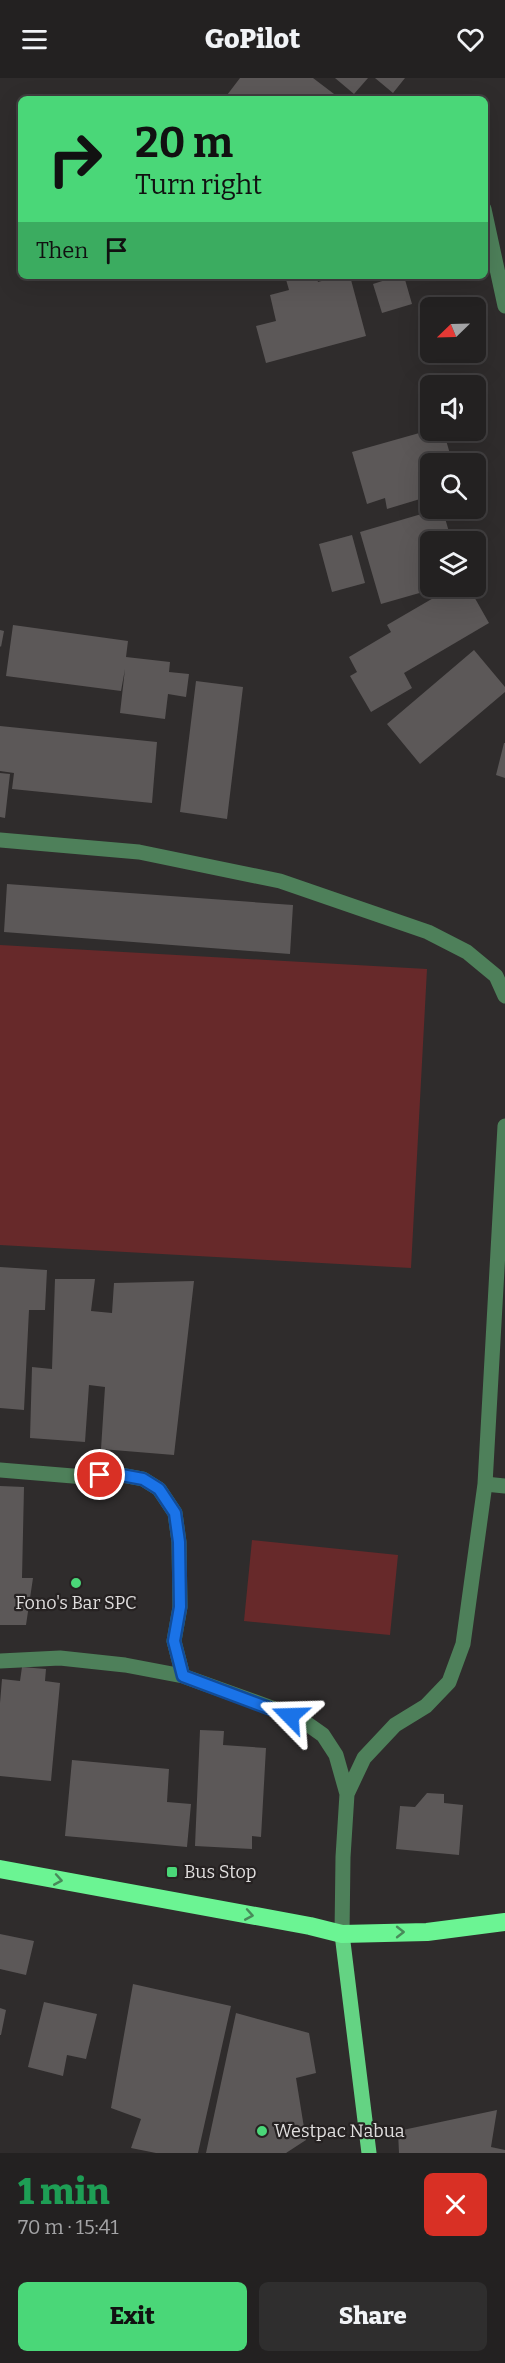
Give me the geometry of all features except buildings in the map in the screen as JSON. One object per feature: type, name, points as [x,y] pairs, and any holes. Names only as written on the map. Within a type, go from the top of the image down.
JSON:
[{"type":"highway","points":[[0,1869],[310,1926],[342,1934],[427,1932],[505,1922]]},
{"type":"main road","points":[[342,1934],[369,2153]]},
{"type":"street","points":[[488,227],[505,306]]},
{"type":"street","points":[[0,840],[139,852],[280,881],[428,932],[467,952],[496,976],[505,996]]},
{"type":"street","points":[[347,1794],[364,1758],[395,1725],[426,1706],[449,1682],[463,1644],[485,1484],[505,1126]]},
{"type":"street","points":[[0,1470],[85,1477],[116,1474],[143,1479],[159,1489],[175,1513],[179,1542],[180,1607],[174,1641],[183,1676]]},
{"type":"street","points":[[485,1484],[505,1486]]},
{"type":"street","points":[[0,1660],[60,1658],[125,1665],[183,1676],[275,1709],[306,1723],[323,1735],[336,1755],[347,1794],[342,1934]]},
{"type":"shaded area","points":[[0,945],[427,969],[411,1268],[0,1245]]},
{"type":"shaded area","points":[[252,1540],[398,1555],[390,1635],[244,1621]]},
{"type":"place","name":"Fono's Bar SPC","points":[[76,1583]]},
{"type":"place","name":"Bus Stop","points":[[172,1872]]},
{"type":"place","name":"Westpac Nabua","points":[[262,2131]]},
{"type":"route","points":[[100,1475],[116,1474],[143,1479],[159,1489],[175,1513],[179,1542],[180,1607],[174,1641],[183,1676],[290,1716]]}]
